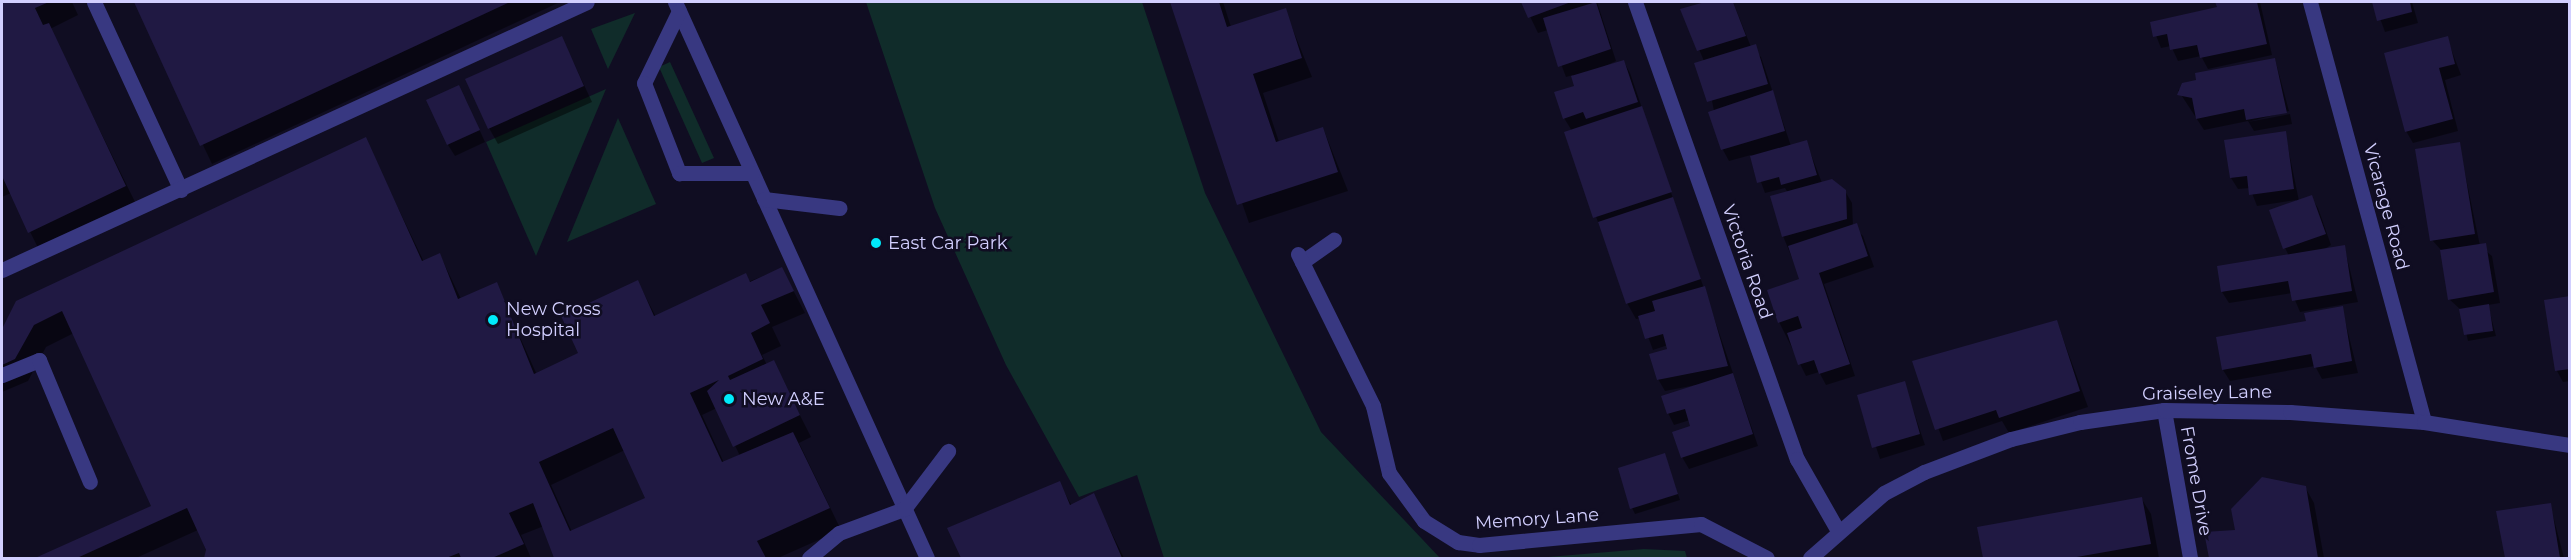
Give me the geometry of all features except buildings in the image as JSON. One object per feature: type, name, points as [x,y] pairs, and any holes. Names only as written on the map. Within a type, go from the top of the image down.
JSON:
[{"type":"street","points":[[94,2],[181,190]]},
{"type":"street","points":[[2,270],[181,190],[587,2]]},
{"type":"street","name":"Victoria Road","points":[[1635,2],[1797,459],[1837,529]]},
{"type":"street","name":"Vicarage Road","points":[[2310,2],[2424,422]]},
{"type":"street","points":[[677,6],[927,558]]},
{"type":"street","points":[[677,6],[644,83],[679,173],[752,173]]},
{"type":"street","points":[[764,199],[839,208]]},
{"type":"street","name":"Memory Lane","points":[[1334,240],[1300,258],[1373,406],[1389,473],[1424,521],[1458,542],[1479,546],[1701,524],[1767,558]]},
{"type":"street","points":[[2,375],[39,360],[90,482]]},
{"type":"street","name":"Graiseley Lane","points":[[1810,558],[1837,529],[1884,493],[1953,460],[2080,422],[2164,410],[2424,422],[2570,445]]},
{"type":"street","name":"Frome Drive","points":[[2164,410],[2190,558]]},
{"type":"street","points":[[809,558],[839,533],[904,509],[948,452]]},
{"type":"green space","points":[[866,2],[1142,2],[1205,193],[1321,432],[1440,558],[1164,558],[1137,475],[1079,497],[1006,365],[935,208]]},
{"type":"green space","points":[[635,13],[608,69],[591,29]]},
{"type":"green space","points":[[670,62],[714,158],[702,163],[659,67]]},
{"type":"green space","points":[[606,89],[536,256],[486,142]]},
{"type":"green space","points":[[618,118],[656,204],[567,242]]},
{"type":"green space","points":[[1644,549],[1685,551],[1687,558],[1536,558]]},
{"type":"place","name":"East Car Park","points":[[876,243]]},
{"type":"place","name":"New Cross Hospital","points":[[493,320]]},
{"type":"place","name":"New A&E","points":[[729,399]]}]
